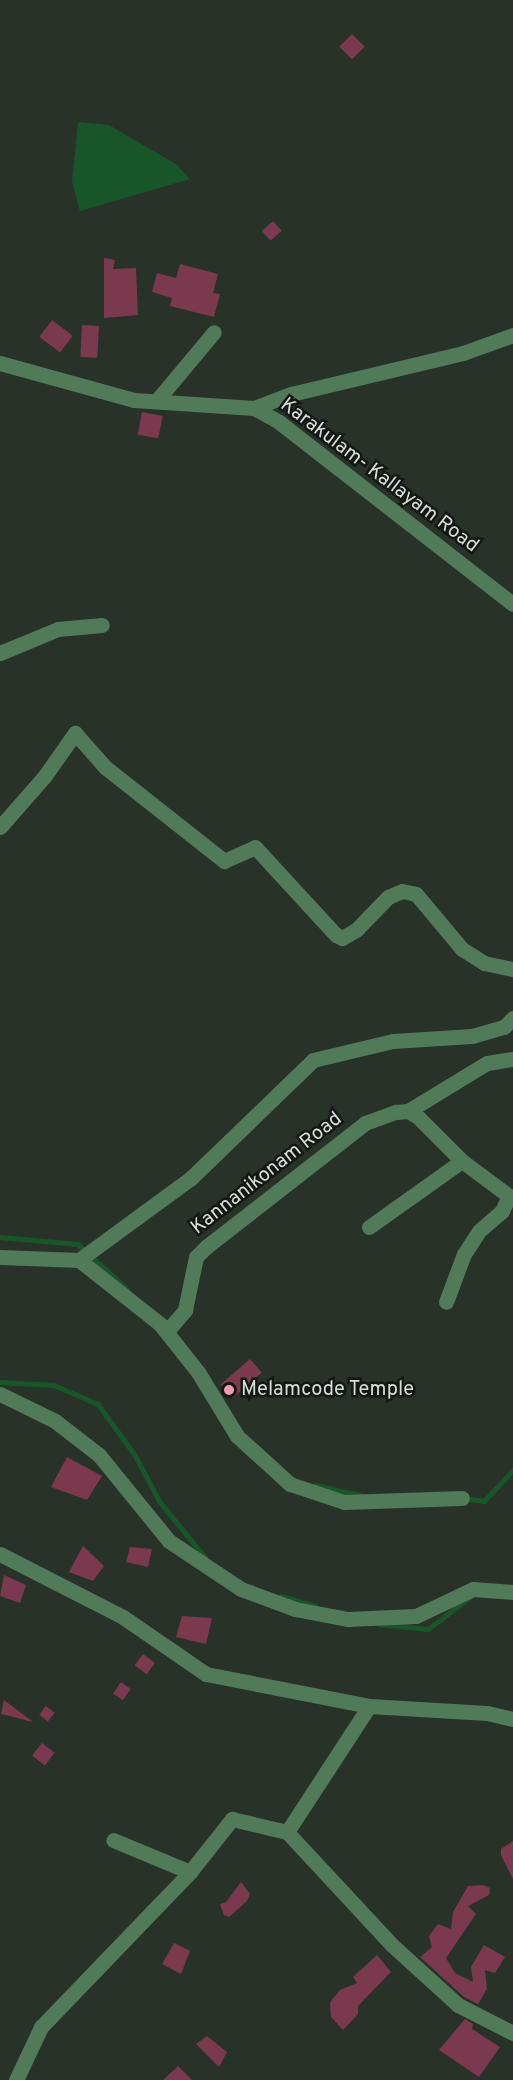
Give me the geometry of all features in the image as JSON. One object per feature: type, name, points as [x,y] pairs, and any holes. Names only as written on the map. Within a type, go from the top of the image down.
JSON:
[{"type":"street","points":[[158,399],[214,332]]},
{"type":"street","points":[[254,408],[291,394],[463,352],[513,335]]},
{"type":"street","name":"Karakulam- Kallayam Road","points":[[0,363],[134,400],[158,399],[254,408],[279,422],[513,604]]},
{"type":"street","points":[[0,653],[58,629],[102,625]]},
{"type":"street","points":[[0,827],[44,777],[75,733],[105,767],[224,861],[255,847],[336,935],[342,938],[356,930],[388,897],[409,892],[417,894],[462,949],[484,963],[513,969]]},
{"type":"street","points":[[0,1257],[85,1255],[191,1178],[313,1060],[393,1041],[472,1036],[504,1027],[513,1018]]},
{"type":"street","name":"Kannanikonam Road","points":[[169,1328],[185,1310],[196,1257],[364,1123],[381,1115],[408,1111],[487,1063],[513,1059]]},
{"type":"street","points":[[408,1111],[462,1161],[509,1196],[510,1201],[479,1232],[464,1254],[446,1302]]},
{"type":"street","points":[[369,1227],[462,1161]]},
{"type":"street","points":[[85,1255],[169,1328],[237,1436],[290,1484],[344,1502],[462,1498]]},
{"type":"street","points":[[0,1394],[55,1421],[99,1455],[170,1541],[241,1589],[295,1609],[348,1619],[416,1616],[472,1589],[513,1592]]},
{"type":"street","points":[[0,1554],[123,1617],[206,1674],[369,1706],[487,1713],[513,1719]]},
{"type":"street","points":[[287,1832],[369,1706]]},
{"type":"street","points":[[16,2080],[41,2027],[190,1872],[232,1819],[287,1832],[392,1945],[458,2004],[513,2033]]},
{"type":"street","points":[[113,1840],[190,1872]]},
{"type":"shaded area","points":[[78,122],[109,125],[176,164],[190,179],[80,211],[72,182]]},
{"type":"building","points":[[352,34],[365,47],[352,59],[339,47]]},
{"type":"building","points":[[273,221],[282,231],[271,241],[262,231]]},
{"type":"building","points":[[104,258],[115,260],[113,269],[136,268],[138,315],[104,318]]},
{"type":"building","points":[[180,264],[218,274],[213,293],[220,294],[214,317],[170,306],[172,298],[152,292],[157,273],[176,278]]},
{"type":"building","points":[[52,320],[73,336],[60,352],[39,337]]},
{"type":"building","points":[[82,325],[99,326],[97,358],[80,357]]},
{"type":"building","points":[[142,412],[163,416],[158,439],[138,435]]},
{"type":"building","points":[[250,1359],[262,1373],[232,1398],[221,1385]]},
{"type":"building","points":[[67,1457],[102,1476],[87,1500],[51,1487]]},
{"type":"building","points":[[83,1546],[104,1566],[93,1581],[69,1572]]},
{"type":"building","points":[[130,1547],[152,1549],[148,1567],[126,1562]]},
{"type":"building","points":[[4,1575],[26,1585],[20,1603],[0,1596]]},
{"type":"building","points":[[182,1616],[212,1618],[206,1644],[176,1637]]},
{"type":"building","points":[[143,1654],[155,1663],[147,1674],[135,1665]]},
{"type":"building","points":[[121,1682],[131,1689],[123,1700],[113,1693]]},
{"type":"building","points":[[4,1700],[33,1722],[1,1714]]},
{"type":"building","points":[[46,1706],[55,1713],[48,1721],[39,1715]]},
{"type":"building","points":[[42,1743],[55,1753],[45,1765],[32,1756]]},
{"type":"building","points":[[513,1841],[513,1879],[501,1855],[501,1849]]},
{"type":"building","points":[[241,1882],[250,1894],[247,1901],[229,1917],[224,1915],[220,1904],[226,1902]]},
{"type":"building","points":[[483,1885],[490,1888],[489,1895],[468,1906],[476,1914],[446,1958],[455,1973],[473,1982],[471,1967],[484,1945],[505,1957],[495,1973],[485,1970],[487,1989],[478,2004],[464,1997],[420,1957],[432,1947],[429,1936],[438,1924],[451,1929],[453,1912],[468,1886]]},
{"type":"building","points":[[174,1943],[190,1951],[181,1974],[162,1964]]},
{"type":"building","points":[[377,1955],[391,1972],[358,2006],[358,2014],[343,2030],[331,2017],[330,2002],[340,1990],[357,1983],[353,1977]]},
{"type":"building","points":[[465,2019],[473,2024],[472,2029],[500,2047],[479,2077],[439,2050]]},
{"type":"building","points":[[207,2036],[227,2052],[219,2067],[196,2044]]},
{"type":"building","points":[[178,2066],[192,2080],[163,2080],[174,2070]]},
{"type":"waterway","points":[[0,1237],[78,1244],[85,1251]]},
{"type":"waterway","points":[[91,1256],[127,1289]]},
{"type":"waterway","points":[[0,1382],[54,1385],[98,1404],[135,1455],[160,1502],[205,1557]]},
{"type":"waterway","points":[[463,1498],[484,1501],[513,1470]]},
{"type":"waterway","points":[[315,1485],[360,1495]]},
{"type":"waterway","points":[[281,1596],[316,1606]]},
{"type":"waterway","points":[[379,1624],[428,1629],[470,1597]]},
{"type":"place","name":"Melamcode Temple","points":[[229,1390]]}]
